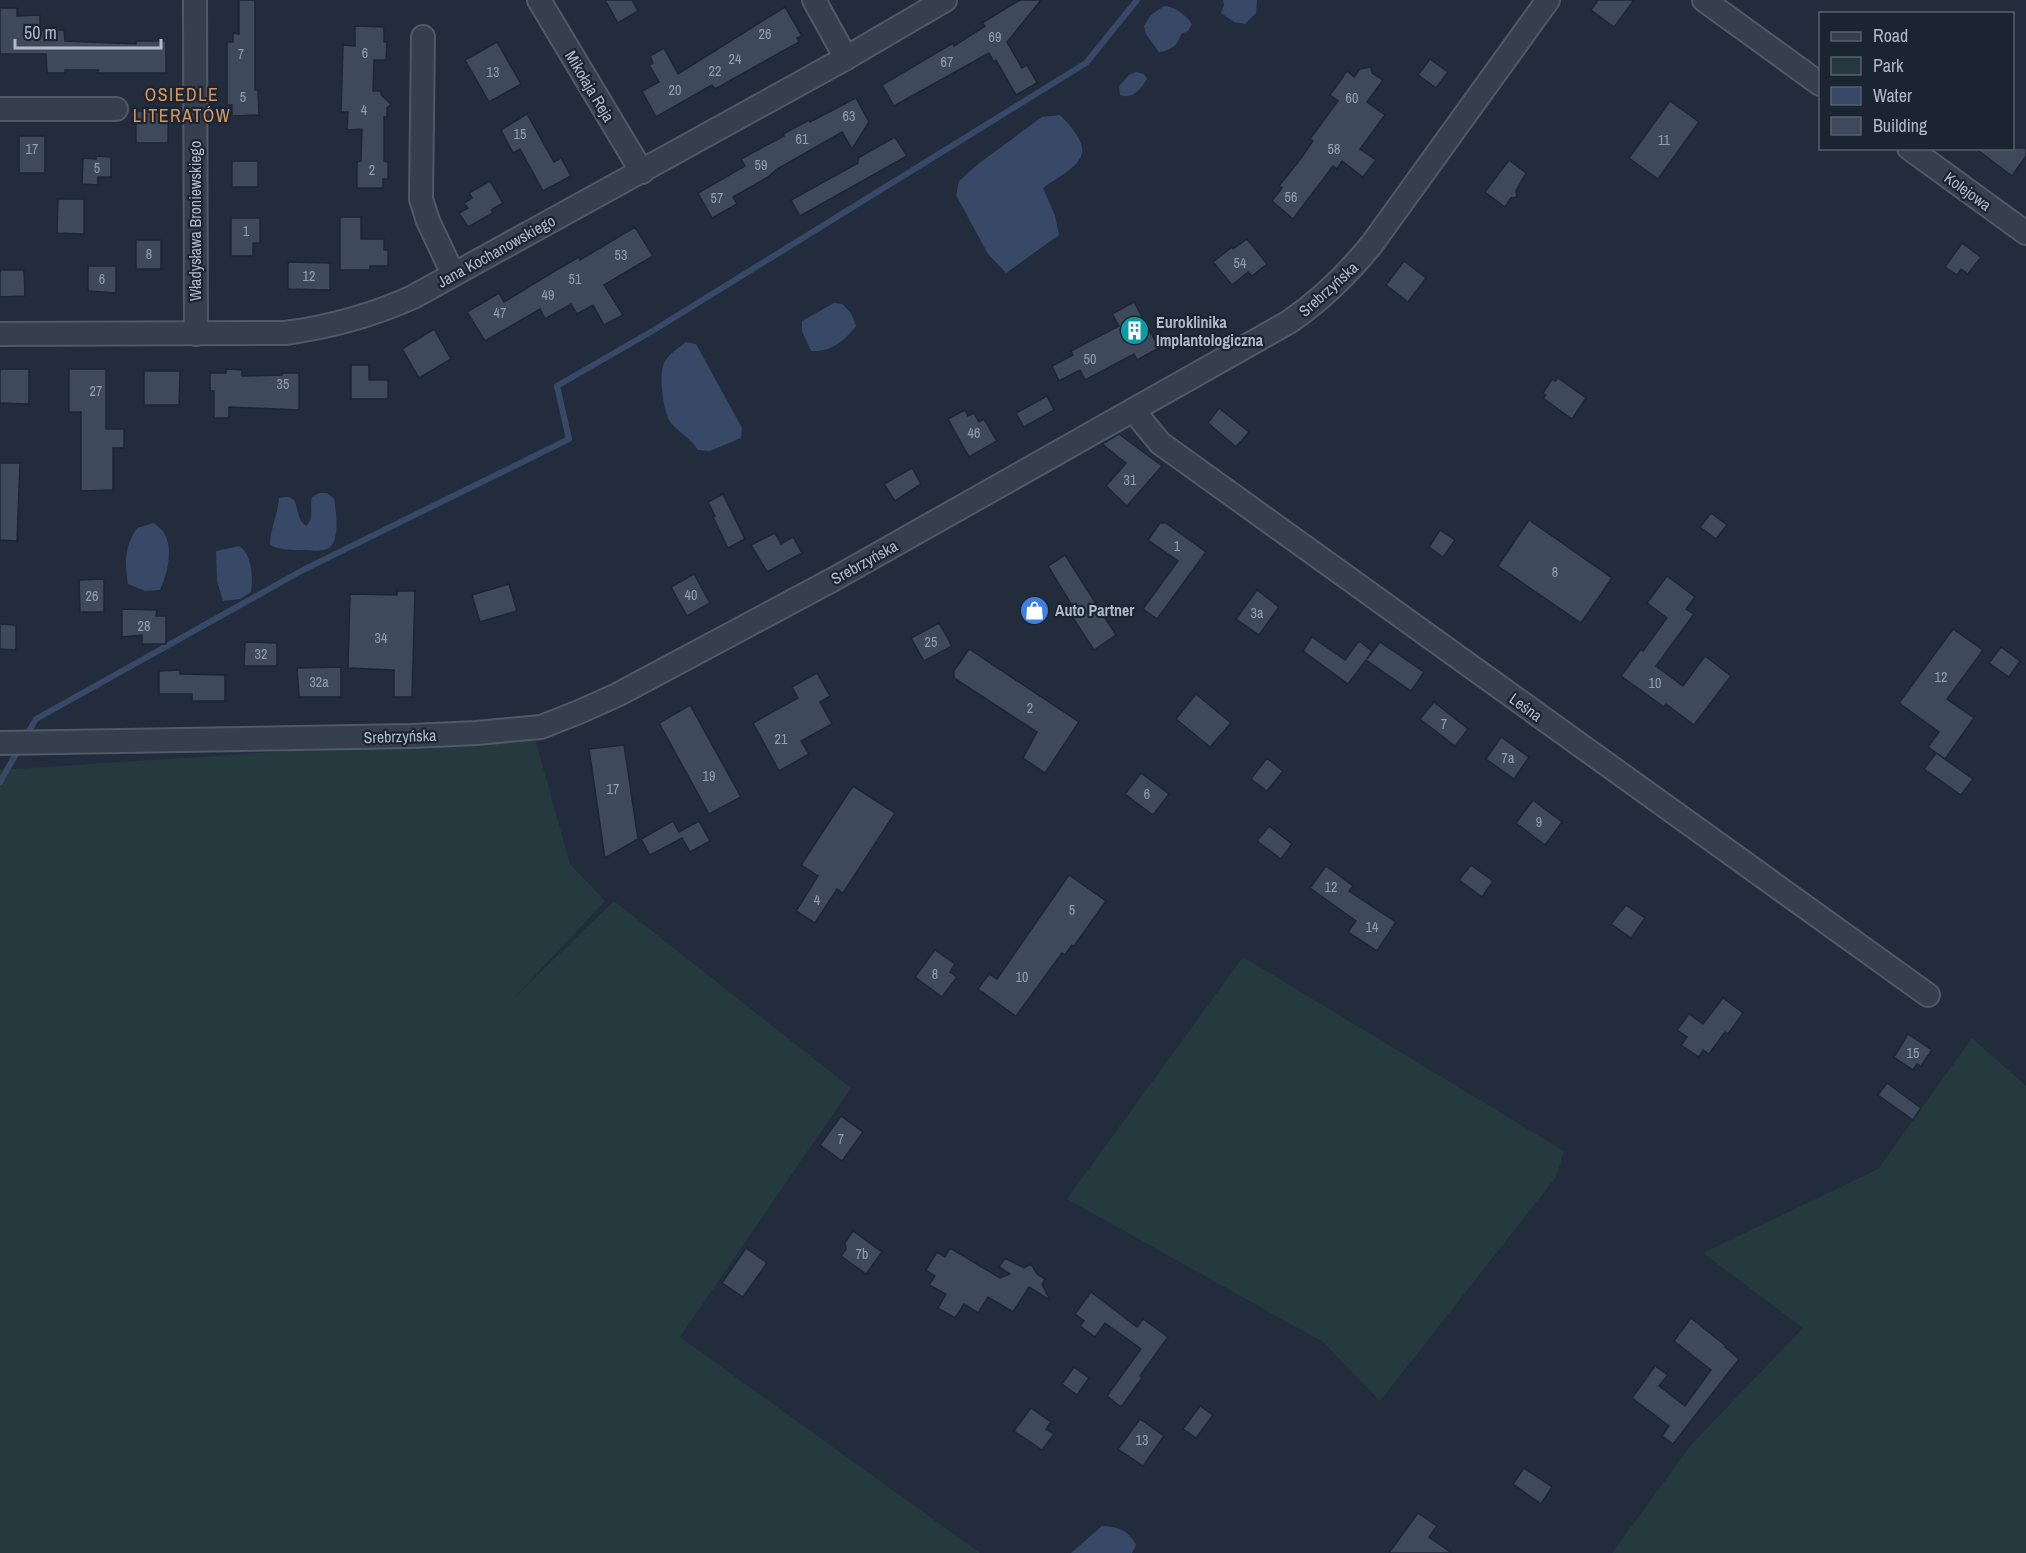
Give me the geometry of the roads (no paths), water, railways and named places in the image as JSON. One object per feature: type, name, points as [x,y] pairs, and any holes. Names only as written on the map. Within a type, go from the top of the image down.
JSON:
[{"type":"street","name":"Władysława Broniewskiego","points":[[195,0],[196,334]]},
{"type":"street","name":"Mikołaja Reja","points":[[539,0],[642,172]]},
{"type":"street","points":[[814,0],[846,58]]},
{"type":"street","name":"Jana Kochanowskiego","points":[[0,334],[285,333],[321,328],[386,309],[642,172],[945,0]]},
{"type":"street","name":"Srebrzyńska","points":[[0,743],[476,733],[541,727],[617,695],[834,579],[1314,306],[1336,286],[1372,244],[1548,0]]},
{"type":"street","points":[[1704,0],[1819,83]]},
{"type":"street","points":[[423,37],[421,199],[428,221],[453,274]]},
{"type":"street","points":[[0,109],[116,109]]},
{"type":"street","name":"Kolejowa","points":[[1913,150],[2026,233]]},
{"type":"street","name":"Leśna","points":[[1133,410],[1160,443],[1928,995]]},
{"type":"water","points":[[1223,0],[1257,0],[1256,13],[1245,24],[1234,22],[1221,13]]},
{"type":"water","points":[[1164,6],[1180,12],[1192,24],[1188,31],[1181,34],[1173,47],[1159,52],[1146,34],[1144,26],[1151,15]]},
{"type":"water","points":[[1136,72],[1144,74],[1147,79],[1145,83],[1132,95],[1120,95],[1119,86],[1129,75]]},
{"type":"water","points":[[1060,115],[1080,140],[1082,149],[1081,157],[1076,164],[1043,188],[1055,216],[1059,235],[1006,273],[988,254],[956,195],[959,181],[978,164],[1042,117]]},
{"type":"water","points":[[834,303],[842,304],[851,313],[856,326],[847,336],[831,347],[811,351],[802,331],[802,321]]},
{"type":"water","points":[[686,342],[696,344],[742,428],[741,438],[710,451],[698,450],[672,424],[665,407],[662,390],[663,366],[669,356]]},
{"type":"water","points":[[319,493],[327,493],[334,499],[336,534],[331,546],[325,550],[315,551],[278,548],[270,545],[279,498],[287,497],[295,501],[299,516],[306,526],[311,516],[312,497]]},
{"type":"water","points":[[154,523],[167,540],[168,562],[160,590],[145,591],[128,584],[126,555],[137,528]]},
{"type":"water","points":[[239,546],[249,560],[252,573],[251,592],[240,599],[223,601],[217,581],[216,551]]},
{"type":"water","points":[[1102,1526],[1118,1528],[1130,1536],[1136,1545],[1132,1553],[1071,1553]]},
{"type":"waterway","points":[[25,738],[36,719],[303,570],[569,439],[557,386],[654,330],[1086,63],[1137,0]]},
{"type":"waterway","points":[[0,782],[20,747]]},
{"type":"place","name":"Euroklinika Implantologiczna","points":[[1135,331]]},
{"type":"place","name":"Auto Partner","points":[[1034,610]]},
{"type":"district","name":"OSIEDLE LITERATÓW","points":[[182,104]]}]
